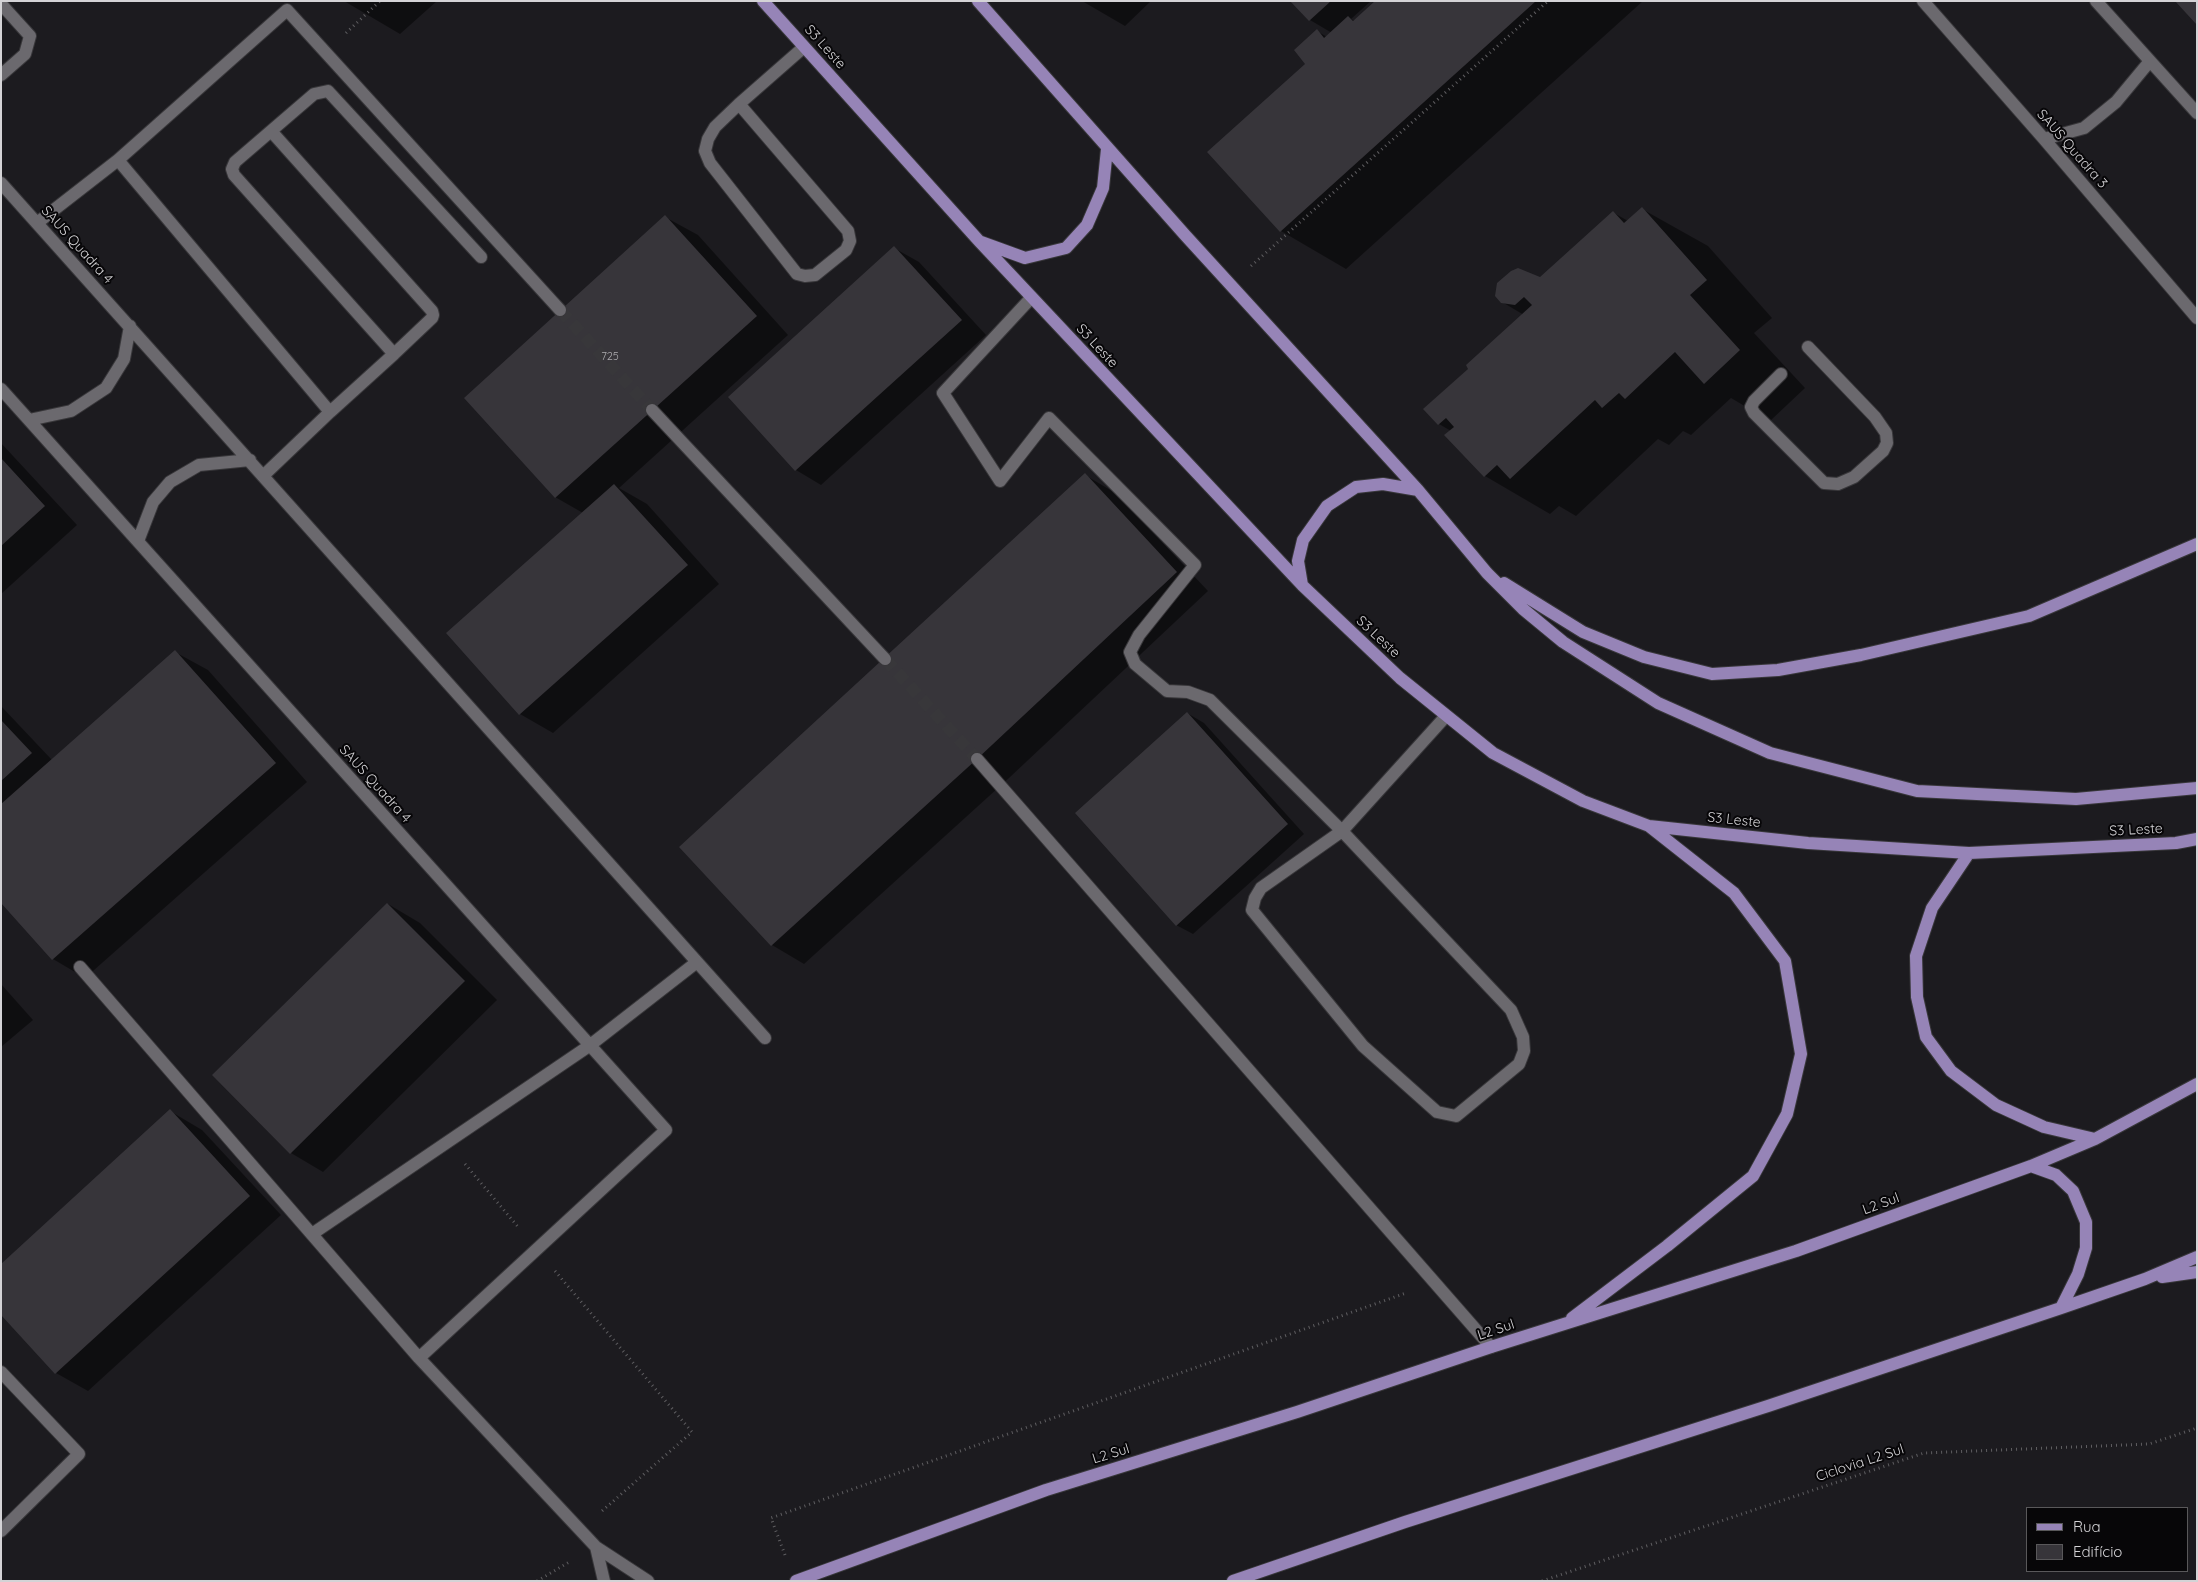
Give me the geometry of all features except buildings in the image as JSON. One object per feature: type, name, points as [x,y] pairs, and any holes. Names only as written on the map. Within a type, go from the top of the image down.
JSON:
[{"type":"main road","name":"S3 Leste","points":[[762,1],[1031,298],[1302,586],[1400,678],[1493,753],[1583,801],[1649,826],[1808,842],[1969,853],[2176,843],[2197,839]]},
{"type":"main road","points":[[978,1],[1107,148],[1418,490],[1487,573],[1523,609],[1562,642],[1658,703],[1770,753],[1917,791],[2076,799],[2197,788]]},
{"type":"main road","points":[[979,241],[1026,258],[1066,248],[1087,225],[1103,188],[1107,148]]},
{"type":"main road","points":[[1302,586],[1298,561],[1303,540],[1327,506],[1356,487],[1382,484],[1418,490]]},
{"type":"main road","points":[[1487,573],[1583,632],[1644,657],[1712,674],[1778,670],[1861,655],[2029,616],[2197,544]]},
{"type":"main road","points":[[1564,1324],[1668,1246],[1753,1176],[1787,1114],[1800,1054],[1785,962],[1734,893],[1649,826]]},
{"type":"main road","points":[[1969,853],[1932,908],[1916,956],[1917,997],[1926,1037],[1951,1071],[1996,1106],[2044,1127],[2095,1139]]},
{"type":"main road","name":"L2 Sul","points":[[796,1581],[1046,1490],[1296,1412],[1491,1347],[1796,1251],[2030,1166],[2095,1139],[2197,1084]]},
{"type":"main road","points":[[2030,1166],[2056,1175],[2073,1191],[2086,1222],[2086,1248],[2078,1274],[2061,1308]]},
{"type":"main road","points":[[1233,1581],[1405,1522],[1768,1406],[2061,1308],[2145,1279],[2197,1257]]},
{"type":"main road","points":[[2145,1279],[2197,1272]]},
{"type":"lane","name":"SAUS Quadra 3","points":[[1923,1],[2197,318]]},
{"type":"lane","points":[[2096,1],[2197,113]]},
{"type":"lane","points":[[1,4],[30,36],[25,54],[1,75]]},
{"type":"lane","points":[[37,223],[118,160],[283,6],[560,310]]},
{"type":"lane","points":[[739,104],[848,231],[850,240],[846,250],[815,275],[805,276],[797,274],[710,163],[705,151],[708,139],[715,127],[739,104],[804,46]]},
{"type":"lane","points":[[2044,139],[2084,128],[2116,102],[2150,61]]},
{"type":"lane","points":[[394,354],[234,175],[232,169],[235,162],[314,94],[328,91],[481,257]]},
{"type":"lane","points":[[264,475],[432,318],[432,311],[271,131]]},
{"type":"lane","points":[[118,160],[330,412]]},
{"type":"lane","name":"SAUS Quadra 4","points":[[1,183],[264,475],[765,1038]]},
{"type":"lane","points":[[1031,298],[943,392],[1000,481],[1049,418],[1196,565],[1139,635],[1130,652],[1135,664],[1167,691],[1188,692],[1210,700],[1342,831],[1511,1010],[1524,1037],[1524,1051],[1519,1064],[1456,1116],[1437,1112],[1363,1046],[1252,910],[1255,898],[1262,888],[1342,831],[1446,716]]},
{"type":"lane","points":[[29,420],[71,411],[106,388],[124,359],[130,326]]},
{"type":"lane","points":[[1781,374],[1754,401],[1751,407],[1754,413],[1824,483],[1838,484],[1854,477],[1883,451],[1887,443],[1886,433],[1875,417],[1808,348]]},
{"type":"lane","name":"SAUS Quadra 4","points":[[1,389],[666,1130],[537,1249]]},
{"type":"lane","points":[[652,410],[885,659]]},
{"type":"lane","points":[[138,541],[153,502],[170,482],[199,465],[250,460]]},
{"type":"lane","points":[[977,759],[1491,1347]]},
{"type":"lane","points":[[312,1234],[589,1046],[696,962]]},
{"type":"lane","points":[[80,967],[419,1358],[596,1547],[648,1581]]},
{"type":"lane","points":[[419,1358],[537,1249]]},
{"type":"lane","points":[[1,1372],[79,1454],[1,1531]]},
{"type":"lane","points":[[596,1547],[604,1581]]},
{"type":"path","points":[[325,51],[380,1]]},
{"type":"path","points":[[1230,284],[1548,1]]},
{"type":"path","points":[[447,1143],[692,1432],[581,1530]]},
{"type":"path","points":[[796,1581],[771,1518],[1435,1283]]},
{"type":"path","name":"Ciclovia L2 Sul","points":[[1542,1581],[1924,1453],[2149,1444],[2197,1428]]},
{"type":"path","points":[[537,1581],[596,1547]]},
{"type":"tunnel","points":[[560,310],[652,410]]},
{"type":"tunnel","points":[[885,659],[977,759]]}]
